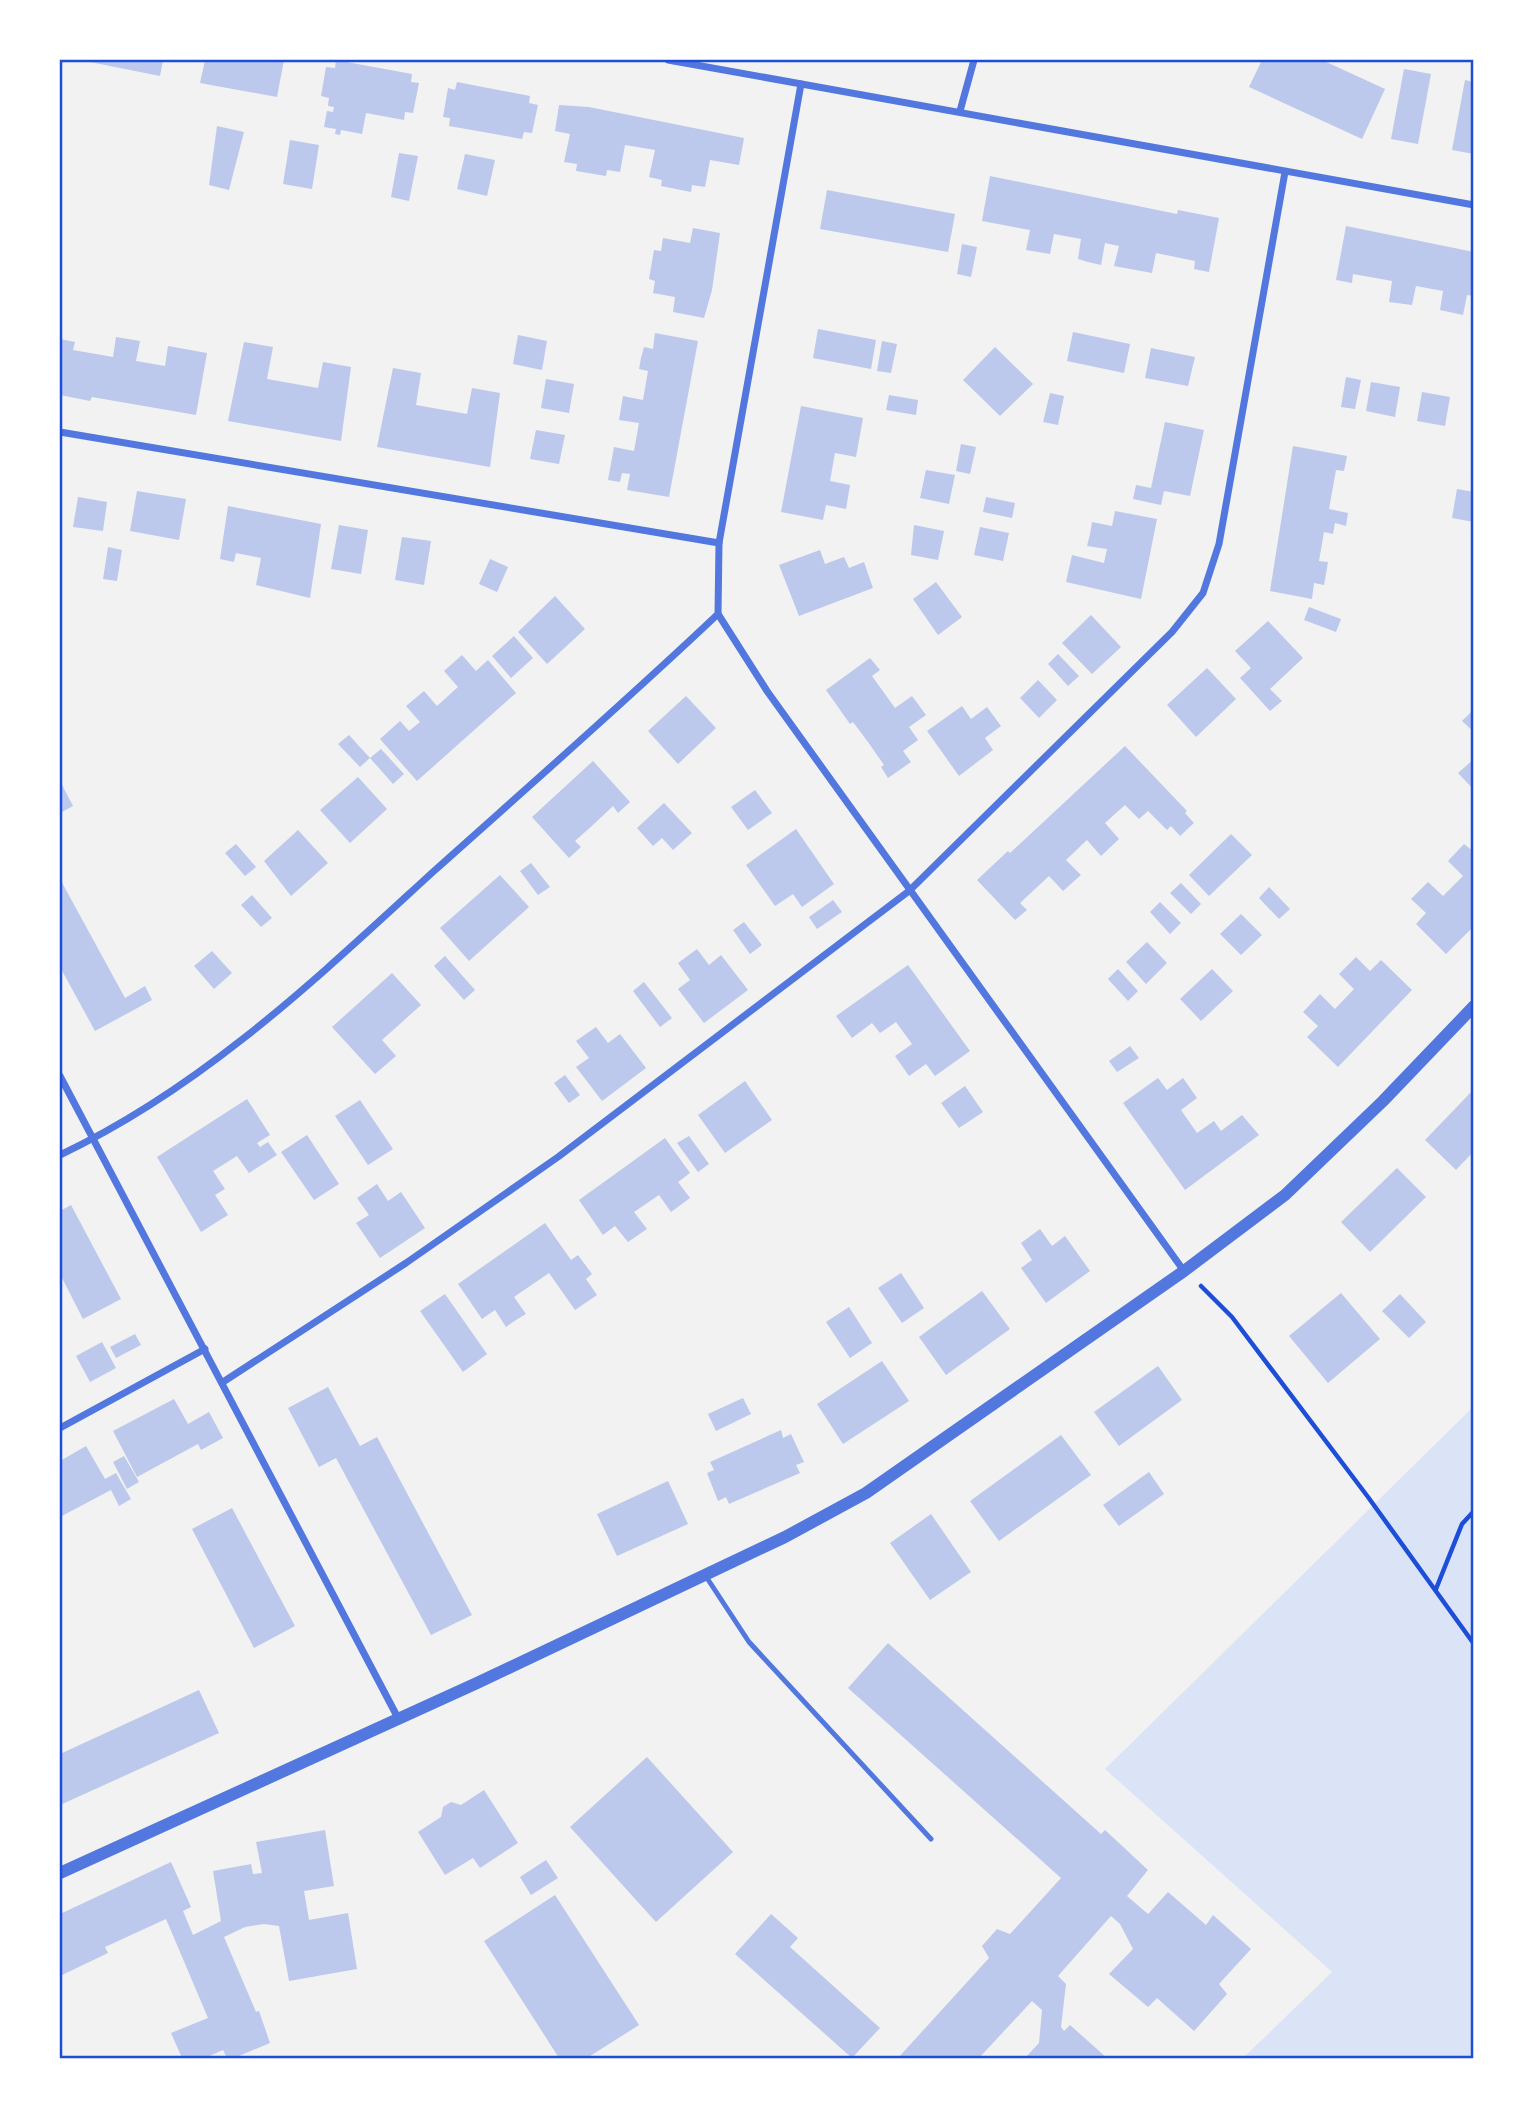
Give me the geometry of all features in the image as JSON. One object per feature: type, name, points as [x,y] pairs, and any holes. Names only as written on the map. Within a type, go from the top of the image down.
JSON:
[{"type":"street","points":[[668,60],[1474,205]]},
{"type":"street","points":[[960,111],[974,60]]},
{"type":"street","points":[[802,84],[719,543],[718,614],[767,691],[1184,1271]]},
{"type":"street","points":[[223,1382],[406,1263],[558,1157],[909,891],[1172,632],[1203,593],[1219,544],[1285,172]]},
{"type":"street","points":[[60,432],[719,543]]},
{"type":"street","points":[[60,1155],[94,1139],[193,1079],[276,1013],[718,614]]},
{"type":"street","points":[[60,1872],[705,1576],[866,1493],[1184,1271],[1285,1195],[1383,1101],[1474,1006]]},
{"type":"street","points":[[60,1076],[398,1718]]},
{"type":"street","points":[[60,1428],[205,1349]]},
{"type":"lane","points":[[705,1576],[749,1642],[931,1839]]},
{"type":"path","points":[[1184,1271],[1232,1317],[1474,1644]]},
{"type":"path","points":[[1435,1590],[1462,1524],[1474,1511]]},
{"type":"shaded area","points":[[1473,1407],[1473,2058],[1243,2058],[1332,1972],[1105,1769]]},
{"type":"building","points":[[80,60],[163,60],[160,76]]},
{"type":"building","points":[[205,60],[284,60],[277,97],[200,83]]},
{"type":"building","points":[[336,60],[412,74],[411,82],[419,83],[413,113],[405,112],[404,120],[366,113],[362,134],[341,130],[340,135],[335,134],[336,129],[324,127],[327,111],[333,112],[334,107],[328,106],[329,98],[321,96],[326,67],[335,68]]},
{"type":"building","points":[[1262,60],[1322,60],[1385,89],[1362,139],[1249,87]]},
{"type":"building","points":[[1404,69],[1431,74],[1418,144],[1391,139]]},
{"type":"building","points":[[1465,80],[1474,82],[1474,154],[1452,150]]},
{"type":"building","points":[[457,82],[530,96],[529,103],[538,105],[532,133],[524,132],[522,139],[449,126],[450,118],[443,117],[448,88],[455,90]]},
{"type":"building","points":[[559,105],[589,107],[744,138],[739,165],[710,160],[705,187],[692,185],[691,192],[661,186],[662,180],[649,177],[655,150],[625,145],[620,172],[607,170],[606,176],[576,171],[577,164],[564,162],[570,134],[555,131]]},
{"type":"building","points":[[217,126],[244,132],[229,190],[209,185]]},
{"type":"building","points":[[290,140],[319,145],[312,189],[283,184]]},
{"type":"building","points":[[399,153],[418,156],[409,201],[391,197]]},
{"type":"building","points":[[465,154],[495,160],[487,196],[457,189]]},
{"type":"building","points":[[990,176],[1177,214],[1178,210],[1219,218],[1209,272],[1194,269],[1195,261],[1156,253],[1152,273],[1114,266],[1119,246],[1105,243],[1101,265],[1088,262],[1078,259],[1081,239],[1054,234],[1050,254],[1026,250],[1030,230],[982,221]]},
{"type":"building","points":[[827,190],[955,214],[948,252],[820,229]]},
{"type":"building","points":[[1346,226],[1474,252],[1474,296],[1467,295],[1463,315],[1440,310],[1443,291],[1416,286],[1412,305],[1389,302],[1392,281],[1353,274],[1352,283],[1336,280]]},
{"type":"building","points":[[693,228],[720,233],[712,290],[704,318],[673,312],[675,297],[653,293],[655,281],[649,279],[654,250],[661,251],[663,238],[690,243]]},
{"type":"building","points":[[962,244],[977,247],[971,277],[957,274]]},
{"type":"building","points":[[818,329],[876,340],[871,369],[813,358]]},
{"type":"building","points":[[1073,332],[1130,344],[1124,373],[1067,361]]},
{"type":"building","points":[[655,333],[698,341],[669,497],[627,490],[630,474],[622,473],[620,482],[608,480],[614,447],[634,451],[639,423],[619,420],[623,396],[643,400],[648,371],[639,369],[644,347],[653,349]]},
{"type":"building","points":[[518,335],[547,341],[542,370],[513,364]]},
{"type":"building","points":[[116,337],[140,341],[136,361],[165,366],[168,346],[207,353],[196,415],[92,397],[90,401],[60,395],[60,339],[75,342],[73,350],[113,357]]},
{"type":"building","points":[[882,341],[897,344],[891,373],[877,371]]},
{"type":"building","points":[[244,342],[273,347],[267,379],[318,388],[323,362],[351,367],[341,441],[228,421]]},
{"type":"building","points":[[995,347],[1033,384],[1000,416],[963,380]]},
{"type":"building","points":[[1151,348],[1195,357],[1188,386],[1145,378]]},
{"type":"building","points":[[393,368],[421,373],[416,405],[467,414],[472,388],[500,393],[490,467],[377,447]]},
{"type":"building","points":[[1346,377],[1361,380],[1355,409],[1341,407]]},
{"type":"building","points":[[546,379],[574,384],[569,413],[541,408]]},
{"type":"building","points":[[1371,382],[1400,387],[1395,417],[1366,411]]},
{"type":"building","points":[[1422,392],[1450,397],[1445,426],[1417,421]]},
{"type":"building","points":[[1050,393],[1064,396],[1058,425],[1043,422]]},
{"type":"building","points":[[889,395],[918,400],[916,415],[886,410]]},
{"type":"building","points":[[801,406],[863,418],[856,457],[835,453],[830,481],[850,485],[846,509],[826,505],[823,520],[781,512]]},
{"type":"building","points":[[1165,422],[1204,430],[1190,496],[1164,491],[1161,505],[1133,499],[1136,485],[1151,488]]},
{"type":"building","points":[[536,430],[565,435],[559,464],[530,459]]},
{"type":"building","points":[[961,444],[976,447],[970,474],[956,471]]},
{"type":"building","points":[[1293,446],[1347,456],[1344,471],[1336,470],[1329,509],[1348,513],[1346,526],[1335,523],[1333,534],[1324,532],[1319,561],[1328,562],[1326,574],[1324,585],[1314,583],[1312,599],[1270,591]]},
{"type":"building","points":[[926,470],[955,475],[949,504],[920,498]]},
{"type":"building","points":[[1457,489],[1474,492],[1474,522],[1452,518]]},
{"type":"building","points":[[137,491],[186,499],[179,540],[130,531]]},
{"type":"building","points":[[78,497],[107,502],[103,531],[73,527]]},
{"type":"building","points":[[986,497],[1015,503],[1012,518],[983,512]]},
{"type":"building","points":[[228,506],[321,524],[310,598],[256,585],[261,558],[236,553],[234,562],[220,559]]},
{"type":"building","points":[[1115,511],[1157,519],[1141,599],[1066,582],[1072,555],[1104,563],[1107,549],[1087,546],[1092,522],[1112,526]]},
{"type":"building","points":[[339,525],[368,530],[361,574],[331,569]]},
{"type":"building","points":[[914,525],[944,531],[938,560],[911,555]]},
{"type":"building","points":[[980,527],[1009,533],[1003,561],[974,555]]},
{"type":"building","points":[[402,537],[431,541],[424,585],[395,580]]},
{"type":"building","points":[[108,547],[122,550],[117,581],[103,579]]},
{"type":"building","points":[[820,550],[825,564],[844,557],[849,568],[864,562],[873,588],[799,616],[779,565]]},
{"type":"building","points":[[490,559],[508,567],[497,592],[479,584]]},
{"type":"building","points":[[936,582],[962,617],[938,635],[913,599]]},
{"type":"building","points":[[555,596],[585,629],[547,664],[518,632]]},
{"type":"building","points":[[1309,607],[1341,619],[1336,632],[1304,620]]},
{"type":"building","points":[[1091,615],[1121,647],[1092,674],[1062,643]]},
{"type":"building","points":[[1268,621],[1303,658],[1270,689],[1282,701],[1270,711],[1240,678],[1251,668],[1235,651]]},
{"type":"building","points":[[514,636],[533,658],[511,678],[492,656]]},
{"type":"building","points":[[1058,654],[1079,676],[1068,686],[1048,664]]},
{"type":"building","points":[[462,655],[476,671],[488,660],[516,693],[417,781],[380,739],[400,721],[409,731],[420,722],[406,706],[424,691],[437,706],[458,687],[444,671]]},
{"type":"building","points":[[870,658],[880,670],[872,676],[895,708],[912,696],[926,715],[909,727],[918,740],[903,751],[911,762],[888,778],[881,767],[884,765],[868,742],[853,722],[850,724],[826,690]]},
{"type":"building","points":[[1207,668],[1236,699],[1196,737],[1167,705]]},
{"type":"building","points":[[1038,680],[1057,700],[1039,718],[1020,698]]},
{"type":"building","points":[[686,696],[716,728],[678,764],[648,731]]},
{"type":"building","points":[[962,706],[971,719],[987,707],[1001,726],[985,738],[993,750],[959,776],[927,731]]},
{"type":"building","points":[[1474,709],[1474,732],[1462,721]]},
{"type":"building","points":[[349,735],[370,758],[360,767],[338,744]]},
{"type":"building","points":[[1125,746],[1187,811],[1185,813],[1194,823],[1180,836],[1171,826],[1167,830],[1148,811],[1139,819],[1125,805],[1105,823],[1119,839],[1101,856],[1087,840],[1066,860],[1081,875],[1063,891],[1049,876],[1020,903],[1027,910],[1015,920],[977,880],[1008,851],[1010,853]]},
{"type":"building","points":[[381,749],[404,774],[393,784],[370,758]]},
{"type":"building","points":[[1474,759],[1474,790],[1458,773]]},
{"type":"building","points":[[593,761],[630,802],[618,813],[613,806],[575,841],[581,847],[569,858],[532,817]]},
{"type":"building","points":[[358,777],[387,809],[350,843],[320,810]]},
{"type":"building","points":[[60,781],[73,806],[60,813]]},
{"type":"building","points":[[755,790],[772,813],[748,830],[731,807]]},
{"type":"building","points":[[664,803],[692,833],[673,850],[662,838],[653,846],[637,828]]},
{"type":"building","points":[[796,829],[834,884],[802,907],[793,894],[775,906],[746,865]]},
{"type":"building","points":[[298,830],[328,863],[291,896],[264,861]]},
{"type":"building","points":[[1231,834],[1252,855],[1209,896],[1189,875]]},
{"type":"building","points":[[236,844],[256,867],[245,876],[225,853]]},
{"type":"building","points":[[1464,844],[1474,852],[1474,926],[1446,954],[1416,924],[1426,913],[1411,899],[1428,882],[1443,896],[1463,876],[1448,861]]},
{"type":"building","points":[[531,863],[550,887],[538,895],[520,871]]},
{"type":"building","points":[[500,875],[529,907],[469,961],[440,928]]},
{"type":"building","points":[[60,879],[125,998],[145,986],[152,1000],[95,1031],[60,967]]},
{"type":"building","points":[[1181,883],[1201,904],[1191,914],[1170,893]]},
{"type":"building","points":[[1269,887],[1290,909],[1279,919],[1259,898]]},
{"type":"building","points":[[252,895],[272,918],[261,927],[241,905]]},
{"type":"building","points":[[833,900],[842,912],[817,929],[809,917]]},
{"type":"building","points":[[1160,902],[1181,923],[1170,934],[1150,912]]},
{"type":"building","points":[[1241,914],[1262,935],[1241,955],[1220,934]]},
{"type":"building","points":[[744,922],[762,945],[750,954],[733,930]]},
{"type":"building","points":[[1147,942],[1167,963],[1146,984],[1126,962]]},
{"type":"building","points":[[697,949],[709,965],[721,955],[748,990],[704,1023],[678,989],[690,980],[678,963]]},
{"type":"building","points":[[212,951],[232,973],[214,989],[194,966]]},
{"type":"building","points":[[445,956],[475,990],[464,1000],[434,966]]},
{"type":"building","points":[[1356,957],[1370,971],[1381,960],[1412,990],[1338,1067],[1307,1037],[1318,1026],[1303,1012],[1320,994],[1335,1009],[1354,989],[1339,974]]},
{"type":"building","points":[[908,965],[970,1051],[935,1076],[926,1064],[909,1076],[895,1056],[912,1044],[896,1022],[880,1033],[872,1023],[852,1038],[836,1016]]},
{"type":"building","points":[[1118,969],[1138,991],[1128,1001],[1108,979]]},
{"type":"building","points":[[1212,969],[1233,991],[1201,1021],[1180,999]]},
{"type":"building","points":[[392,973],[421,1005],[382,1040],[396,1056],[375,1074],[332,1027]]},
{"type":"building","points":[[644,982],[672,1018],[660,1027],[633,991]]},
{"type":"building","points":[[596,1027],[608,1043],[620,1034],[646,1068],[602,1101],[576,1067],[589,1058],[576,1041]]},
{"type":"building","points":[[1130,1046],[1139,1058],[1117,1072],[1109,1061]]},
{"type":"building","points":[[565,1075],[580,1095],[569,1103],[554,1083]]},
{"type":"building","points":[[1158,1078],[1167,1090],[1183,1078],[1197,1098],[1181,1110],[1197,1133],[1214,1121],[1221,1131],[1242,1115],[1259,1135],[1185,1190],[1123,1103]]},
{"type":"building","points":[[745,1081],[772,1120],[725,1153],[698,1115]]},
{"type":"building","points":[[965,1086],[983,1112],[959,1128],[941,1103]]},
{"type":"building","points":[[1474,1089],[1474,1151],[1456,1170],[1425,1140]]},
{"type":"building","points":[[247,1099],[270,1135],[257,1143],[260,1147],[268,1142],[277,1155],[249,1173],[237,1156],[213,1171],[225,1189],[215,1195],[228,1215],[201,1232],[157,1157]]},
{"type":"building","points":[[360,1100],[393,1149],[368,1165],[335,1116]]},
{"type":"building","points":[[307,1135],[339,1184],[314,1200],[281,1152]]},
{"type":"building","points":[[689,1136],[709,1164],[698,1172],[677,1143]]},
{"type":"building","points":[[665,1138],[690,1173],[678,1182],[690,1198],[671,1212],[659,1195],[634,1212],[647,1229],[628,1242],[615,1226],[603,1235],[579,1200]]},
{"type":"building","points":[[1397,1168],[1426,1197],[1370,1252],[1341,1222]]},
{"type":"building","points":[[377,1184],[388,1201],[401,1192],[425,1228],[380,1258],[356,1223],[369,1215],[357,1198]]},
{"type":"building","points":[[71,1205],[121,1299],[83,1319],[60,1274],[60,1211]]},
{"type":"building","points":[[545,1223],[571,1260],[578,1255],[592,1274],[586,1279],[597,1295],[575,1310],[549,1273],[514,1297],[526,1314],[506,1327],[495,1310],[482,1319],[458,1284]]},
{"type":"building","points":[[1040,1229],[1052,1246],[1065,1236],[1090,1271],[1046,1303],[1021,1268],[1032,1260],[1021,1243]]},
{"type":"building","points":[[901,1273],[924,1308],[902,1323],[878,1288]]},
{"type":"building","points":[[982,1291],[1010,1329],[946,1375],[919,1337]]},
{"type":"building","points":[[1341,1293],[1380,1339],[1328,1383],[1289,1336]]},
{"type":"building","points":[[445,1294],[487,1354],[463,1372],[420,1311]]},
{"type":"building","points":[[1400,1294],[1426,1322],[1409,1338],[1382,1311]]},
{"type":"building","points":[[849,1307],[872,1343],[850,1358],[826,1322]]},
{"type":"building","points":[[135,1334],[141,1345],[116,1358],[110,1347]]},
{"type":"building","points":[[102,1342],[116,1368],[90,1382],[76,1356]]},
{"type":"building","points":[[882,1361],[909,1401],[843,1444],[817,1404]]},
{"type":"building","points":[[1158,1366],[1182,1400],[1119,1446],[1094,1412]]},
{"type":"building","points":[[328,1387],[360,1446],[377,1437],[472,1615],[431,1635],[336,1458],[319,1467],[288,1408]]},
{"type":"building","points":[[743,1398],[751,1414],[716,1431],[708,1414]]},
{"type":"building","points":[[174,1399],[188,1424],[209,1412],[223,1438],[201,1450],[198,1444],[137,1477],[113,1431]]},
{"type":"building","points":[[781,1430],[783,1438],[791,1434],[804,1462],[796,1465],[800,1473],[729,1504],[726,1497],[718,1501],[707,1473],[714,1470],[710,1462]]},
{"type":"building","points":[[1061,1435],[1091,1475],[999,1541],[970,1501]]},
{"type":"building","points":[[86,1446],[105,1479],[116,1473],[131,1499],[119,1506],[111,1490],[60,1517],[60,1461]]},
{"type":"building","points":[[124,1456],[139,1482],[127,1489],[113,1462]]},
{"type":"building","points":[[1149,1472],[1164,1494],[1119,1526],[1103,1505]]},
{"type":"building","points":[[668,1481],[688,1524],[617,1556],[597,1514]]},
{"type":"building","points":[[232,1508],[295,1626],[254,1648],[192,1529]]},
{"type":"building","points":[[931,1514],[971,1572],[930,1600],[890,1543]]},
{"type":"building","points":[[888,1643],[1101,1834],[1105,1830],[1148,1870],[1127,1896],[1148,1914],[1168,1892],[1206,1925],[1213,1915],[1251,1949],[1219,1984],[1227,1994],[1194,2031],[1157,1998],[1148,2007],[1109,1974],[1133,1949],[1120,1924],[1111,1916],[1058,1976],[1066,1984],[1061,2027],[1064,2031],[1070,2025],[1107,2058],[1025,2058],[1039,2043],[1042,2010],[1032,2001],[979,2058],[898,2058],[989,1958],[982,1946],[997,1929],[1010,1934],[1061,1878],[848,1688]]},
{"type":"building","points":[[199,1690],[219,1733],[60,1805],[60,1754]]},
{"type":"building","points":[[647,1757],[733,1852],[656,1922],[570,1827]]},
{"type":"building","points":[[484,1790],[518,1843],[480,1868],[473,1858],[445,1875],[418,1832],[441,1817],[443,1807],[451,1802],[461,1805]]},
{"type":"building","points":[[325,1830],[334,1886],[304,1891],[309,1920],[348,1913],[357,1969],[289,1981],[279,1926],[264,1924],[245,1927],[224,1937],[256,2012],[259,2011],[270,2043],[234,2058],[227,2058],[223,2050],[205,2058],[182,2058],[171,2033],[208,2018],[166,1919],[105,1947],[108,1953],[60,1976],[60,1914],[171,1862],[191,1907],[183,1911],[193,1935],[221,1921],[213,1871],[251,1864],[253,1874],[262,1873],[256,1842]]},
{"type":"building","points":[[546,1860],[558,1878],[531,1895],[520,1877]]},
{"type":"building","points":[[555,1895],[639,2025],[587,2058],[559,2058],[484,1941]]},
{"type":"building","points":[[771,1914],[798,1938],[790,1947],[880,2028],[852,2058],[735,1954]]}]
